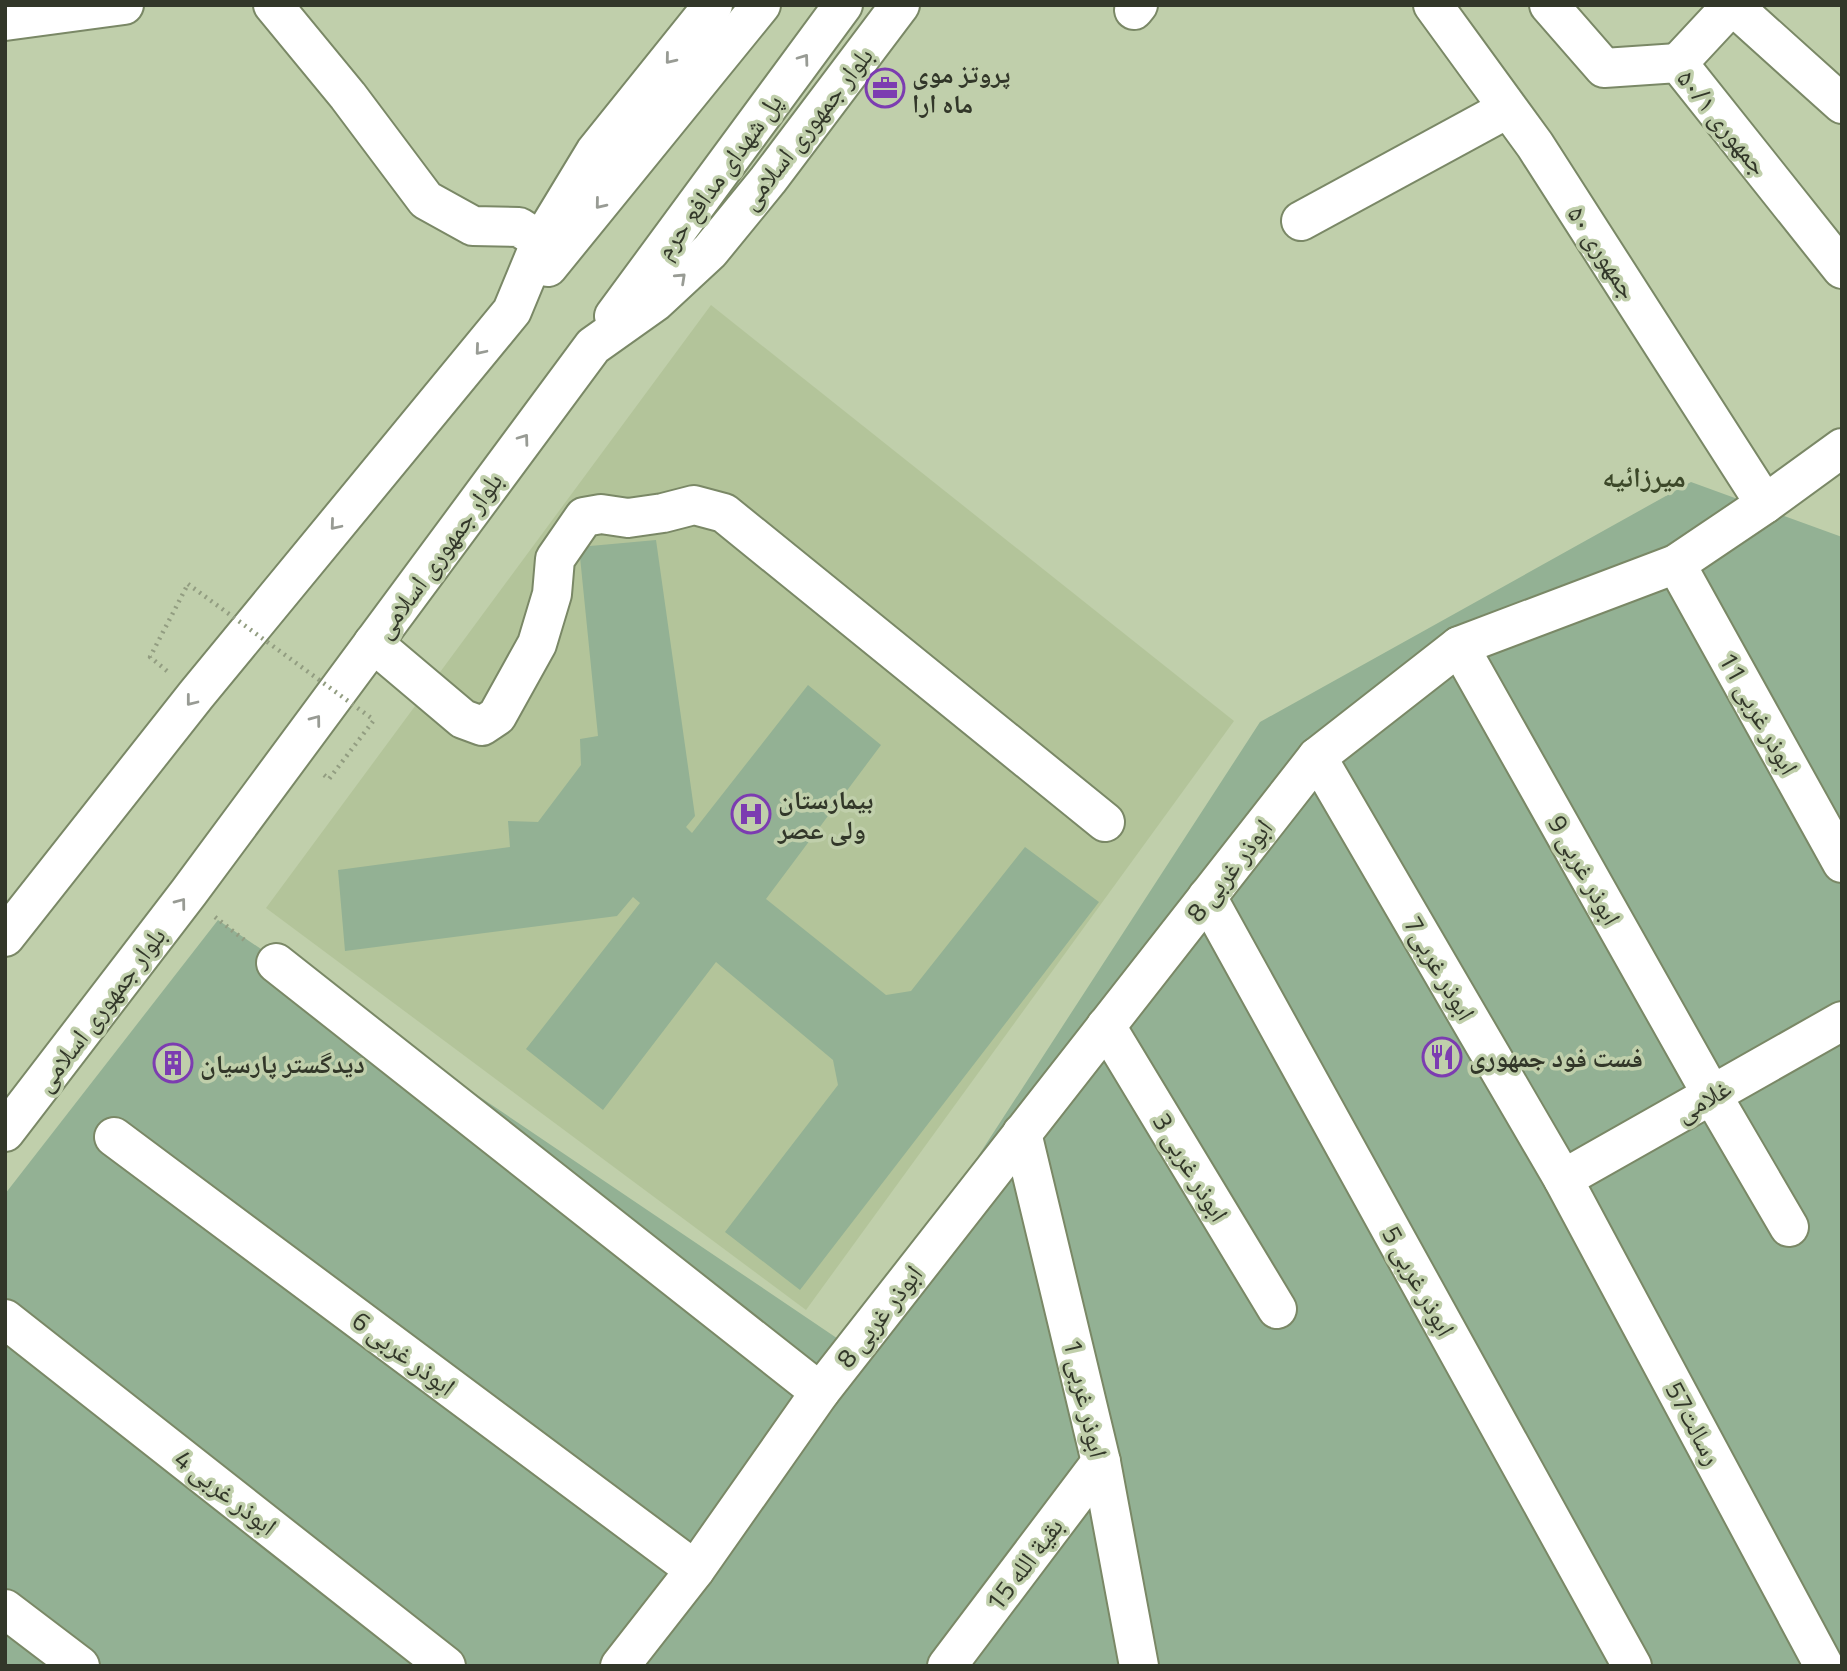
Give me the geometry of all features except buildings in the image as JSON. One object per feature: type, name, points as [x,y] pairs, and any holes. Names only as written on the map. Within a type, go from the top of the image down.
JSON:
[{"type":"street","points":[[5,21],[124,5]]},
{"type":"street","points":[[273,5],[348,96],[426,200],[473,226],[519,227],[541,241]]},
{"type":"street","points":[[512,311],[541,241],[595,152],[713,5]]},
{"type":"street","points":[[5,937],[195,695],[761,5]]},
{"type":"street","name":"پل شهدای مدافع حرم","points":[[593,346],[844,5]]},
{"type":"street","name":"بلوار جمهوری اسلامی","points":[[5,1132],[189,892],[593,346],[655,302],[710,251],[768,180],[900,5]]},
{"type":"street","name":"جمهوری ۵۰","points":[[1433,5],[1535,145],[1765,504]]},
{"type":"street","name":"جمهوری ۵۰/۱","points":[[1549,5],[1604,68],[1678,63],[1842,269]]},
{"type":"street","points":[[1678,63],[1732,5],[1842,104]]},
{"type":"street","points":[[1301,221],[1507,108]]},
{"type":"street","name":"ابوذر غربی 8","points":[[620,1666],[695,1570],[820,1392],[1317,757],[1459,646],[1676,564],[1842,448]]},
{"type":"street","points":[[373,643],[463,719],[482,726],[497,716],[537,644],[552,594],[555,559],[584,517],[601,514],[628,517],[663,513],[694,505],[724,513],[1105,822]]},
{"type":"street","name":"ابوذر غربی 11","points":[[1676,564],[1842,863]]},
{"type":"street","name":"ابوذر غربی 9","points":[[1459,646],[1789,1227]]},
{"type":"street","name":"ابوذر غربی7","points":[[1317,757],[1563,1180]]},
{"type":"street","name":"ابوذر غربی 5","points":[[1207,897],[1632,1666]]},
{"type":"street","name":"ابوذر غربی 8","points":[[276,963],[820,1392]]},
{"type":"street","name":"غلامی","points":[[1563,1180],[1842,1021]]},
{"type":"street","name":"ابوذر غربی 3","points":[[1106,1026],[1277,1309]]},
{"type":"street","name":"ابوذر غربی 1","points":[[1022,1133],[1101,1462],[1139,1666]]},
{"type":"street","name":"ابوذر غربی 6","points":[[114,1137],[695,1570]]},
{"type":"street","name":"رسالت57","points":[[1563,1180],[1824,1666]]},
{"type":"street","name":"ابوذر غربی 4","points":[[5,1319],[446,1666]]},
{"type":"street","name":"بقیة الله 15","points":[[947,1666],[1101,1462]]},
{"type":"street","points":[[5,1609],[80,1666]]},
{"type":"path","points":[[150,657],[188,584],[374,720],[329,779]]},
{"type":"path","points":[[189,892],[218,920],[276,963]]},
{"type":"shaded area","name":"بیمارستان ولی عصر","points":[[711,305],[1234,721],[806,1310],[266,908]]},
{"type":"place","name":"پروتز موی ماه ارا","points":[[885,88]]},
{"type":"place","name":"بیمارستان ولی عصر","points":[[751,814]]},
{"type":"place","name":"فست فود جمهوری","points":[[1442,1057]]},
{"type":"place","name":"دیدگستر پارسیان","points":[[173,1063]]},
{"type":"district","name":"میرزائیه","points":[[1644,476]]}]
